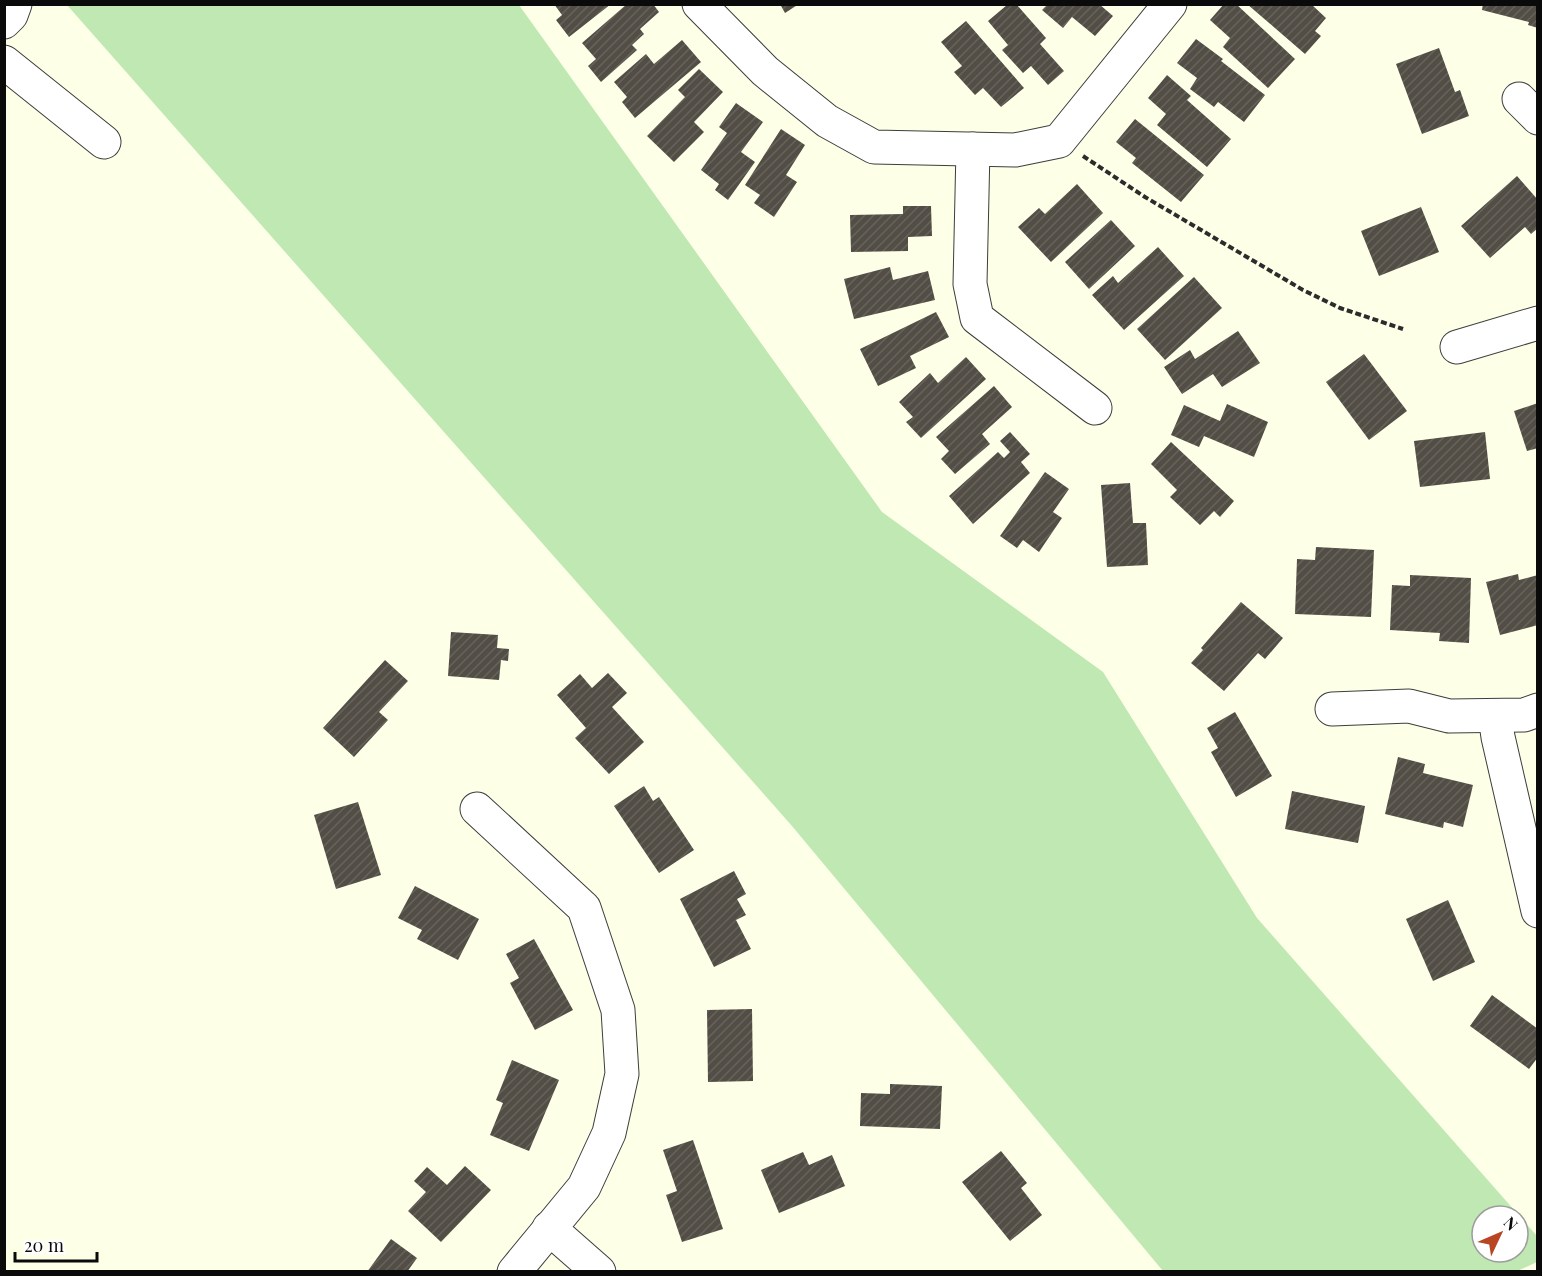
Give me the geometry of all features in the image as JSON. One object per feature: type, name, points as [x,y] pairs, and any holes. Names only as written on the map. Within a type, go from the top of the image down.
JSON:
[{"type":"street","points":[[4,22],[11,15],[15,4]]},
{"type":"street","points":[[699,4],[765,71],[827,121],[874,147],[1015,150],[1059,141],[1170,4]]},
{"type":"street","points":[[4,62],[104,142]]},
{"type":"street","points":[[973,149],[970,284],[977,318],[1095,408]]},
{"type":"street","points":[[1457,347],[1538,323]]},
{"type":"street","points":[[1332,709],[1408,706],[1449,716],[1524,715],[1538,710]]},
{"type":"street","points":[[1495,716],[1538,910]]},
{"type":"street","points":[[477,808],[585,908],[618,1010],[622,1074],[609,1133],[584,1187],[514,1272]]},
{"type":"street","points":[[549,1228],[599,1272]]},
{"type":"path","points":[[1059,141],[1145,196],[1303,290],[1340,308],[1403,329]]},
{"type":"green space","points":[[67,5],[519,5],[882,512],[1103,672],[1257,918],[1509,1204],[1470,1204],[1470,1264],[1530,1264],[1530,1228],[1537,1236],[1537,1262],[1515,1272],[1163,1271],[792,826]]},
{"type":"building","points":[[554,4],[611,4],[569,37],[556,20],[562,15]]},
{"type":"building","points":[[627,4],[653,4],[659,12],[640,29],[644,34],[632,45],[637,50],[601,82],[588,66],[596,59],[582,43]]},
{"type":"building","points":[[780,4],[799,4],[785,13]]},
{"type":"building","points":[[1048,4],[1099,4],[1113,16],[1095,36],[1072,17],[1063,28],[1042,10]]},
{"type":"building","points":[[1224,4],[1236,4],[1295,59],[1268,88],[1223,47],[1230,38],[1210,20]]},
{"type":"building","points":[[1247,4],[1311,4],[1326,18],[1315,31],[1321,36],[1305,54]]},
{"type":"building","points":[[1483,4],[1538,4],[1538,28],[1528,25],[1529,22],[1482,10]]},
{"type":"building","points":[[1007,5],[1017,5],[1046,38],[1040,44],[1064,71],[1048,85],[1031,66],[1023,73],[1002,50],[1008,45],[988,21]]},
{"type":"building","points":[[966,21],[1024,88],[1001,107],[983,88],[975,95],[954,72],[962,66],[941,42]]},
{"type":"building","points":[[1196,39],[1265,95],[1244,122],[1218,102],[1214,107],[1190,89],[1197,78],[1177,63]]},
{"type":"building","points":[[682,40],[701,62],[635,118],[622,102],[627,97],[614,82],[646,54],[654,64]]},
{"type":"building","points":[[1439,48],[1455,92],[1460,90],[1469,116],[1422,134],[1396,64]]},
{"type":"building","points":[[699,69],[723,92],[694,122],[704,132],[674,162],[647,136],[685,97],[678,90]]},
{"type":"building","points":[[1167,75],[1191,96],[1187,100],[1231,139],[1207,167],[1157,125],[1166,114],[1148,98]]},
{"type":"building","points":[[736,103],[763,122],[741,152],[755,162],[728,200],[715,190],[719,184],[701,170],[727,133],[719,127]]},
{"type":"building","points":[[1135,119],[1204,175],[1181,202],[1132,163],[1136,158],[1116,142]]},
{"type":"building","points":[[781,129],[805,145],[786,175],[797,182],[774,217],[754,203],[760,195],[745,185]]},
{"type":"building","points":[[1517,176],[1538,200],[1538,228],[1531,234],[1525,227],[1490,258],[1461,226]]},
{"type":"building","points":[[1077,184],[1103,213],[1051,262],[1018,227],[1039,208],[1045,214]]},
{"type":"building","points":[[903,206],[931,206],[932,236],[908,237],[908,251],[851,252],[850,215],[903,214]]},
{"type":"building","points":[[1421,207],[1439,252],[1379,276],[1361,231]]},
{"type":"building","points":[[1111,220],[1135,246],[1089,289],[1065,262]]},
{"type":"building","points":[[1158,247],[1184,276],[1124,330],[1092,295],[1113,276],[1118,283]]},
{"type":"building","points":[[890,267],[893,280],[928,271],[935,300],[854,319],[844,279]]},
{"type":"building","points":[[1194,277],[1222,308],[1165,360],[1137,329]]},
{"type":"building","points":[[936,312],[949,337],[910,356],[916,368],[878,386],[860,349]]},
{"type":"building","points":[[1238,331],[1260,363],[1222,387],[1213,374],[1182,394],[1164,367],[1190,350],[1195,359]]},
{"type":"building","points":[[1364,354],[1407,411],[1369,440],[1326,382]]},
{"type":"building","points":[[966,357],[986,379],[921,438],[906,422],[913,417],[899,402],[930,373],[938,383]]},
{"type":"building","points":[[994,386],[1012,407],[982,434],[990,444],[955,474],[941,459],[949,451],[936,437]]},
{"type":"building","points":[[1538,403],[1538,448],[1527,451],[1514,411]]},
{"type":"building","points":[[1227,404],[1268,422],[1254,457],[1204,436],[1199,447],[1171,435],[1184,405],[1220,421]]},
{"type":"building","points":[[1010,432],[1030,454],[1021,462],[1030,473],[973,524],[949,496],[998,452],[1004,458],[1010,452],[1000,441]]},
{"type":"building","points":[[1485,432],[1490,479],[1420,487],[1414,441]]},
{"type":"building","points":[[1171,442],[1234,501],[1220,517],[1214,511],[1200,525],[1170,497],[1177,490],[1151,464]]},
{"type":"building","points":[[1045,472],[1069,489],[1053,512],[1062,518],[1039,552],[1023,540],[1017,548],[1000,536]]},
{"type":"building","points":[[1130,483],[1133,523],[1146,523],[1148,565],[1107,567],[1101,485]]},
{"type":"building","points":[[1316,547],[1374,550],[1371,617],[1295,614],[1297,559],[1315,560]]},
{"type":"building","points":[[1518,574],[1519,580],[1538,575],[1538,625],[1500,635],[1486,582]]},
{"type":"building","points":[[1410,575],[1471,578],[1469,643],[1439,641],[1440,633],[1390,630],[1392,585],[1410,586]]},
{"type":"building","points":[[1241,602],[1283,638],[1265,659],[1258,653],[1224,691],[1191,663]]},
{"type":"building","points":[[451,632],[498,635],[497,648],[509,649],[508,661],[501,660],[499,680],[448,676]]},
{"type":"building","points":[[385,660],[408,681],[379,712],[388,720],[354,757],[323,728]]},
{"type":"building","points":[[608,673],[627,693],[612,707],[644,742],[609,774],[575,738],[586,728],[557,695],[580,674],[592,688]]},
{"type":"building","points":[[1235,712],[1272,776],[1236,797],[1211,752],[1218,748],[1207,728]]},
{"type":"building","points":[[1398,757],[1425,764],[1423,773],[1473,785],[1463,827],[1444,822],[1443,828],[1385,814]]},
{"type":"building","points":[[644,786],[653,801],[659,797],[694,850],[659,873],[614,806]]},
{"type":"building","points":[[1292,791],[1365,806],[1358,843],[1285,829]]},
{"type":"building","points":[[358,802],[381,875],[336,889],[314,815]]},
{"type":"building","points":[[734,871],[746,894],[737,899],[746,915],[736,920],[751,949],[714,967],[680,899]]},
{"type":"building","points":[[415,886],[479,919],[458,960],[417,939],[422,930],[398,918]]},
{"type":"building","points":[[1448,900],[1475,962],[1433,981],[1406,919]]},
{"type":"building","points":[[534,939],[573,1010],[535,1030],[510,983],[519,978],[506,954]]},
{"type":"building","points":[[1492,995],[1538,1029],[1538,1057],[1529,1069],[1470,1026]]},
{"type":"building","points":[[752,1009],[753,1081],[708,1082],[707,1010]]},
{"type":"building","points":[[512,1060],[559,1080],[529,1151],[490,1135],[503,1103],[496,1100]]},
{"type":"building","points":[[890,1084],[942,1086],[940,1129],[860,1126],[861,1093],[890,1094]]},
{"type":"building","points":[[693,1140],[723,1229],[682,1242],[666,1195],[677,1191],[663,1150]]},
{"type":"building","points":[[1001,1151],[1027,1183],[1021,1188],[1042,1215],[1010,1241],[962,1182]]},
{"type":"building","points":[[803,1152],[809,1165],[832,1155],[845,1186],[779,1213],[761,1170]]},
{"type":"building","points":[[465,1166],[491,1190],[441,1242],[408,1211],[426,1192],[414,1181],[427,1167],[447,1185]]},
{"type":"building","points":[[391,1239],[417,1258],[407,1272],[367,1272]]}]
